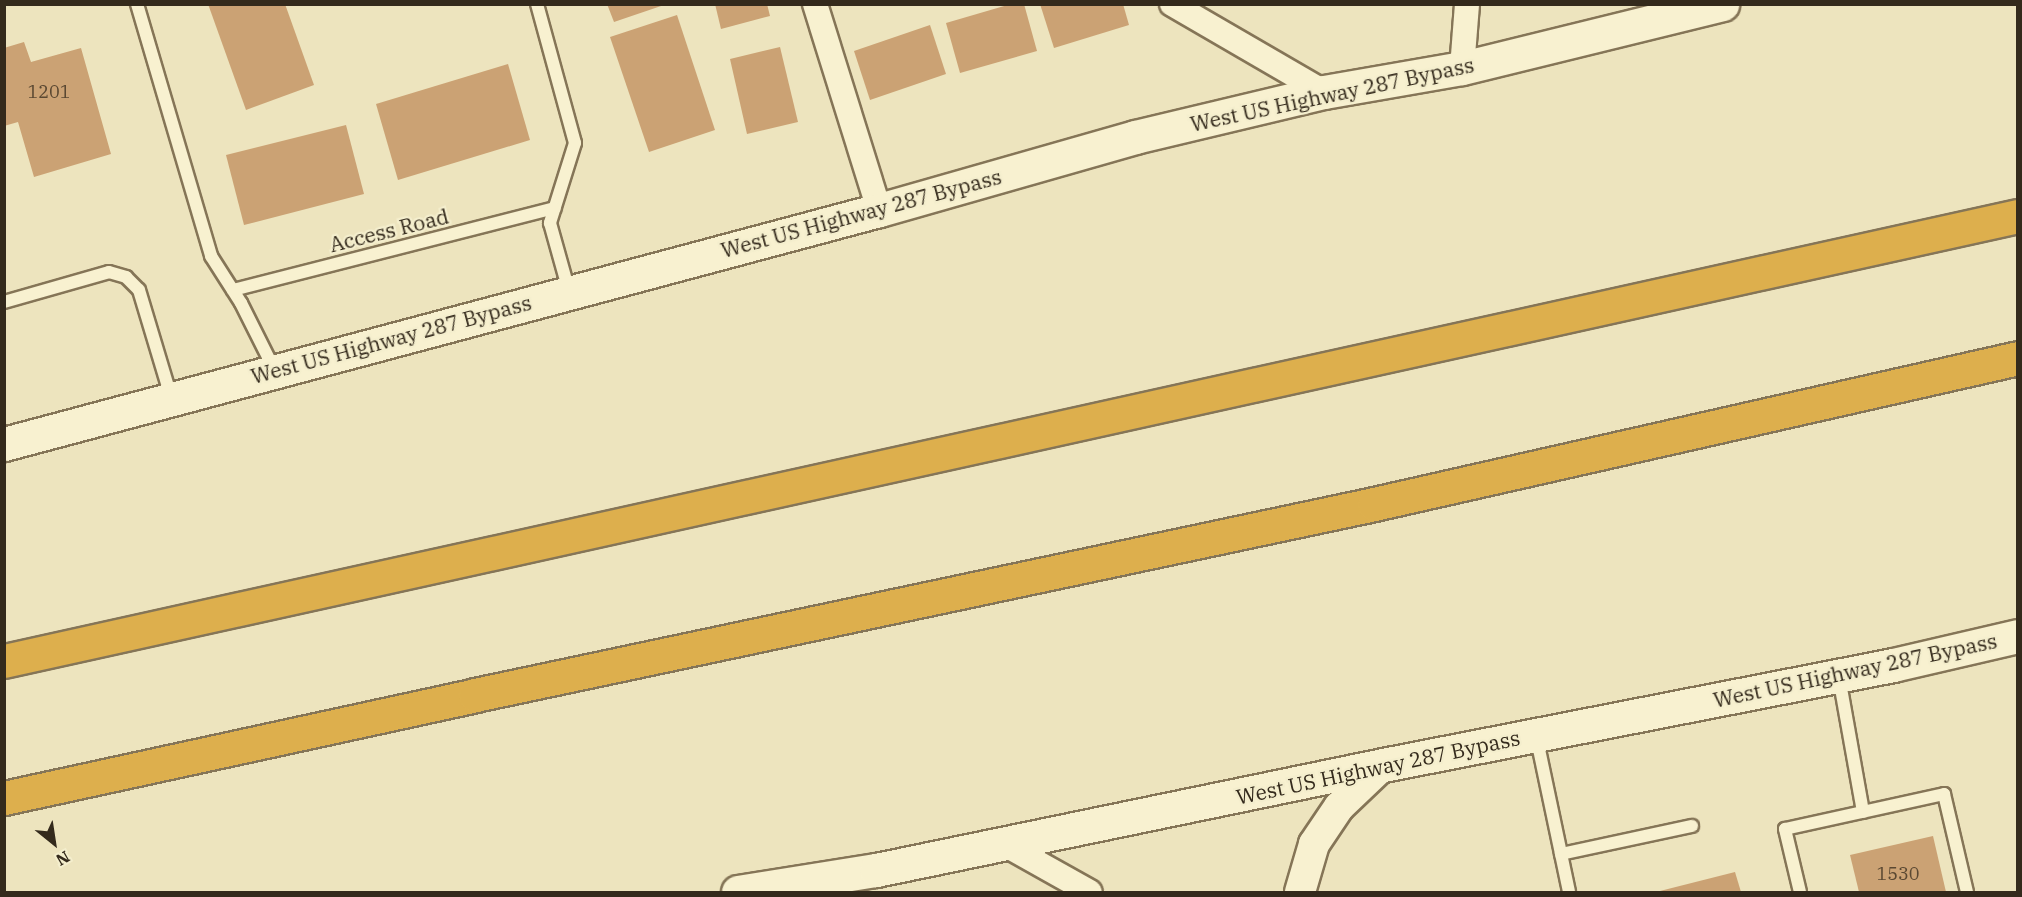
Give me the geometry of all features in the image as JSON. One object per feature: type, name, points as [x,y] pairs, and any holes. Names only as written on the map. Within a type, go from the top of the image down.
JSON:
[{"type":"highway","points":[[4,661],[2015,217]]},
{"type":"highway","points":[[4,798],[475,695],[1374,504],[2018,358]]},
{"type":"main road","name":"West US Highway 287 Bypass","points":[[4,444],[879,210],[1135,137],[1324,92],[1462,68],[1722,5]]},
{"type":"main road","name":"West US Highway 287 Bypass","points":[[738,892],[876,870],[1383,765],[1838,675],[2018,636]]},
{"type":"street","points":[[1172,4],[1324,92]]},
{"type":"street","points":[[1462,68],[1467,4]]},
{"type":"street","points":[[821,6],[879,210]]},
{"type":"street","points":[[1300,892],[1314,844],[1339,807],[1383,765]]},
{"type":"street","points":[[1004,844],[1090,892]]},
{"type":"lane","points":[[136,4],[211,256],[233,290],[274,371]]},
{"type":"lane","points":[[537,4],[575,143],[550,223],[570,292]]},
{"type":"lane","name":"Access Road","points":[[233,290],[555,208]]},
{"type":"lane","points":[[4,302],[109,272],[126,277],[139,290],[171,399]]},
{"type":"lane","points":[[1838,675],[1863,812]]},
{"type":"lane","points":[[1536,735],[1569,892]]},
{"type":"lane","points":[[1800,892],[1785,829],[1944,794],[1967,892]]},
{"type":"lane","points":[[1561,854],[1692,826]]},
{"type":"building","points":[[208,4],[285,4],[314,85],[246,110]]},
{"type":"building","points":[[607,4],[664,4],[664,5],[614,22]]},
{"type":"building","points":[[715,4],[767,4],[770,16],[721,29]]},
{"type":"building","points":[[1011,4],[1024,4],[1037,51],[960,73],[946,23]]},
{"type":"building","points":[[1040,4],[1123,4],[1129,25],[1054,48]]},
{"type":"building","points":[[677,15],[715,130],[649,152],[610,37]]},
{"type":"building","points":[[930,25],[946,74],[870,100],[854,51]]},
{"type":"building","points":[[24,42],[31,62],[81,48],[111,154],[34,177],[18,122],[4,126],[4,48]]},
{"type":"building","points":[[780,47],[798,122],[747,134],[730,59]]},
{"type":"building","points":[[508,64],[530,140],[398,180],[376,104]]},
{"type":"building","points":[[346,125],[364,194],[244,225],[226,155]]},
{"type":"building","points":[[1933,836],[1946,892],[1859,892],[1850,855]]},
{"type":"building","points":[[1735,872],[1741,892],[1656,892]]}]
